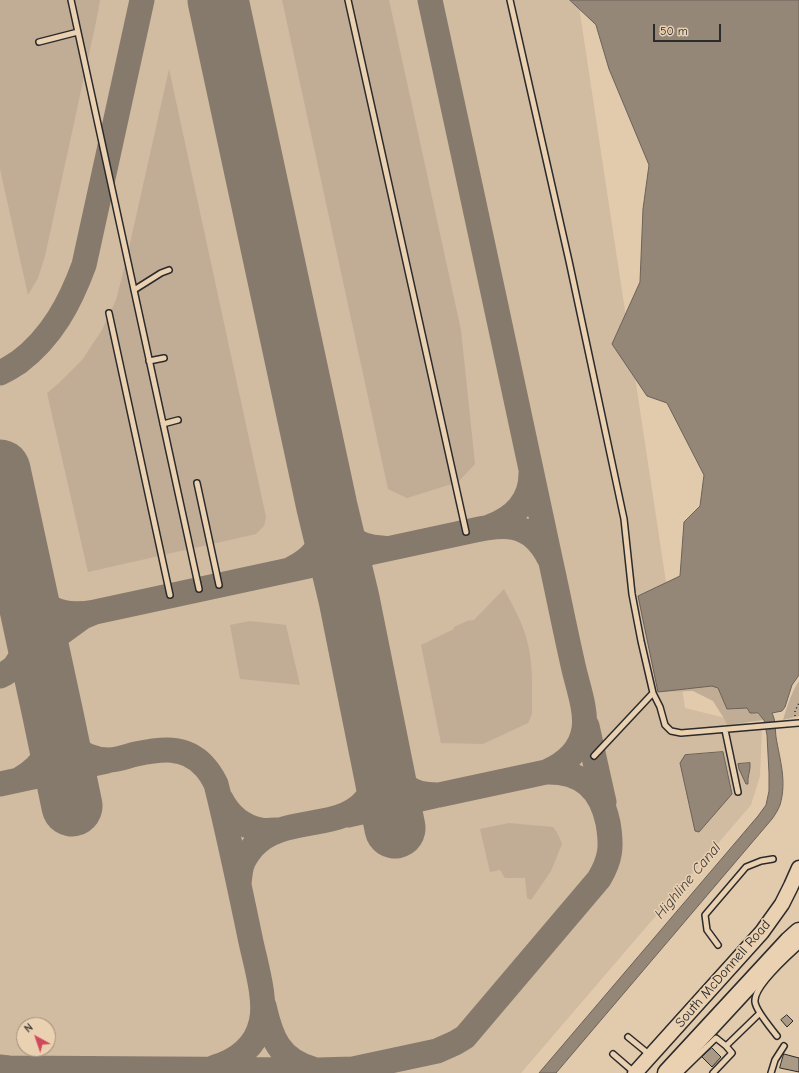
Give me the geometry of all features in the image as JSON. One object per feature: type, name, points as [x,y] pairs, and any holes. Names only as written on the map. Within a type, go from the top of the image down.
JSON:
[{"type":"highway","points":[[667,1073],[799,932]]},
{"type":"street","name":"South McDonnell Road","points":[[635,1073],[766,927],[782,904],[792,886],[799,868]]},
{"type":"lane","points":[[71,0],[199,589]]},
{"type":"lane","points":[[348,0],[466,532]]},
{"type":"lane","points":[[510,0],[569,261],[624,519],[632,594],[641,640],[653,693],[660,707],[665,725],[671,730],[681,733],[799,723]]},
{"type":"lane","points":[[39,42],[78,32]]},
{"type":"lane","points":[[134,290],[161,273],[169,270]]},
{"type":"lane","points":[[109,313],[170,595]]},
{"type":"lane","points":[[149,361],[164,358]]},
{"type":"lane","points":[[163,424],[178,420]]},
{"type":"lane","points":[[197,483],[219,585]]},
{"type":"lane","points":[[594,756],[653,693]]},
{"type":"lane","points":[[725,730],[738,792]]},
{"type":"lane","points":[[718,945],[707,930],[705,915],[746,867],[761,861],[773,859]]},
{"type":"lane","points":[[777,1036],[760,1013],[755,1002],[756,995],[761,985],[799,946]]},
{"type":"lane","points":[[726,1046],[760,1013]]},
{"type":"lane","points":[[628,1037],[650,1056]]},
{"type":"lane","points":[[680,1073],[716,1038],[732,1053],[713,1073]]},
{"type":"lane","points":[[771,1073],[775,1060],[784,1046]]},
{"type":"lane","points":[[613,1054],[635,1073]]},
{"type":"path","points":[[795,718],[795,711],[799,703]]},
{"type":"shaded area","points":[[0,0],[578,0],[685,708],[762,727],[760,776],[751,805],[521,1073],[0,1073]]},
{"type":"shaded area","points":[[0,0],[100,0],[45,256],[38,278],[28,295],[0,169]]},
{"type":"shaded area","points":[[282,0],[389,0],[461,330],[475,464],[458,482],[407,498],[388,489]]},
{"type":"shaded area","points":[[570,0],[799,0],[799,675],[792,685],[785,707],[782,711],[772,713],[775,722],[783,779],[780,805],[774,816],[556,1073],[539,1073],[758,816],[766,805],[769,791],[767,735],[764,720],[758,713],[750,713],[747,708],[727,709],[718,688],[712,686],[658,692],[638,596],[680,576],[684,522],[700,506],[704,475],[667,403],[647,396],[612,344],[640,282],[643,209],[649,165],[609,69],[596,25]]},
{"type":"shaded area","points":[[169,69],[266,517],[264,526],[256,534],[88,572],[47,393],[82,360],[102,330],[116,300]]},
{"type":"shaded area","points":[[504,589],[519,618],[527,641],[532,673],[532,714],[528,723],[483,744],[441,743],[421,645],[454,629],[454,627],[467,621],[474,620]]},
{"type":"shaded area","points":[[250,621],[286,625],[300,685],[240,679],[230,625]]},
{"type":"shaded area","points":[[652,662],[714,679],[747,708],[750,713],[755,713],[764,720],[727,725],[713,701],[693,691],[657,692]]},
{"type":"shaded area","points":[[799,681],[799,716],[783,720],[791,695]]},
{"type":"shaded area","points":[[723,752],[732,794],[699,832],[695,831],[680,763],[685,755]]},
{"type":"shaded area","points":[[750,763],[748,784],[746,784],[738,764]]},
{"type":"shaded area","points":[[509,823],[553,827],[562,844],[551,871],[531,900],[527,898],[525,878],[505,878],[500,870],[490,872],[480,829]]},
{"type":"building","points":[[787,1015],[793,1021],[787,1027],[781,1020]]},
{"type":"building","points":[[712,1048],[721,1057],[712,1067],[702,1057]]},
{"type":"building","points":[[784,1054],[799,1058],[799,1072],[780,1068]]},
{"type":"taxiway","points":[[0,373],[19,362],[41,342],[59,318],[79,279],[84,265],[142,0]]},
{"type":"taxiway","points":[[430,0],[567,639],[583,705],[585,722],[584,729],[576,750],[560,765],[546,772]]},
{"type":"taxiway","points":[[489,527],[506,519],[519,507],[528,492],[531,474]]},
{"type":"taxiway","points":[[327,507],[342,531],[348,536],[363,545],[382,548]]},
{"type":"taxiway","points":[[293,568],[314,553],[321,542],[325,530],[327,507]]},
{"type":"taxiway","points":[[0,676],[83,617],[95,612],[479,529],[503,526],[514,527],[524,531],[533,536],[549,558]]},
{"type":"taxiway","points":[[16,664],[24,653],[30,631],[30,619],[22,571]]},
{"type":"taxiway","points":[[25,577],[38,597],[52,609],[71,614],[95,612]]},
{"type":"taxiway","points":[[53,715],[67,741],[78,751],[88,756],[109,760],[154,751],[172,750],[197,759],[208,770],[216,784],[258,972],[263,1004],[261,1023],[255,1039],[238,1057],[215,1067]]},
{"type":"taxiway","points":[[20,779],[30,773],[43,759],[47,752],[51,735],[53,715]]},
{"type":"taxiway","points":[[587,726],[604,802]]},
{"type":"taxiway","points":[[239,883],[241,867],[245,858],[253,847],[266,836],[281,830],[347,814],[360,805],[371,792],[375,784],[379,770],[380,757]]},
{"type":"taxiway","points":[[0,1067],[353,1069],[437,1051],[465,1037],[599,879],[606,865],[610,852],[609,831],[605,811],[595,792],[588,784],[570,775],[546,772],[439,795],[426,794],[417,792],[403,785],[380,757]]},
{"type":"taxiway","points":[[0,784],[107,761]]},
{"type":"taxiway","points":[[348,815],[434,796]]},
{"type":"taxiway","points":[[221,799],[232,815],[247,826],[260,830],[276,830]]},
{"type":"taxiway","points":[[264,1006],[270,1028],[278,1046],[292,1060],[313,1069]]},
{"type":"runway","points":[[218,0],[327,507],[349,599],[395,828]]},
{"type":"runway","points":[[0,470],[72,806]]},
{"type":"water label","name":"Highline Canal","points":[[688,881]]}]
